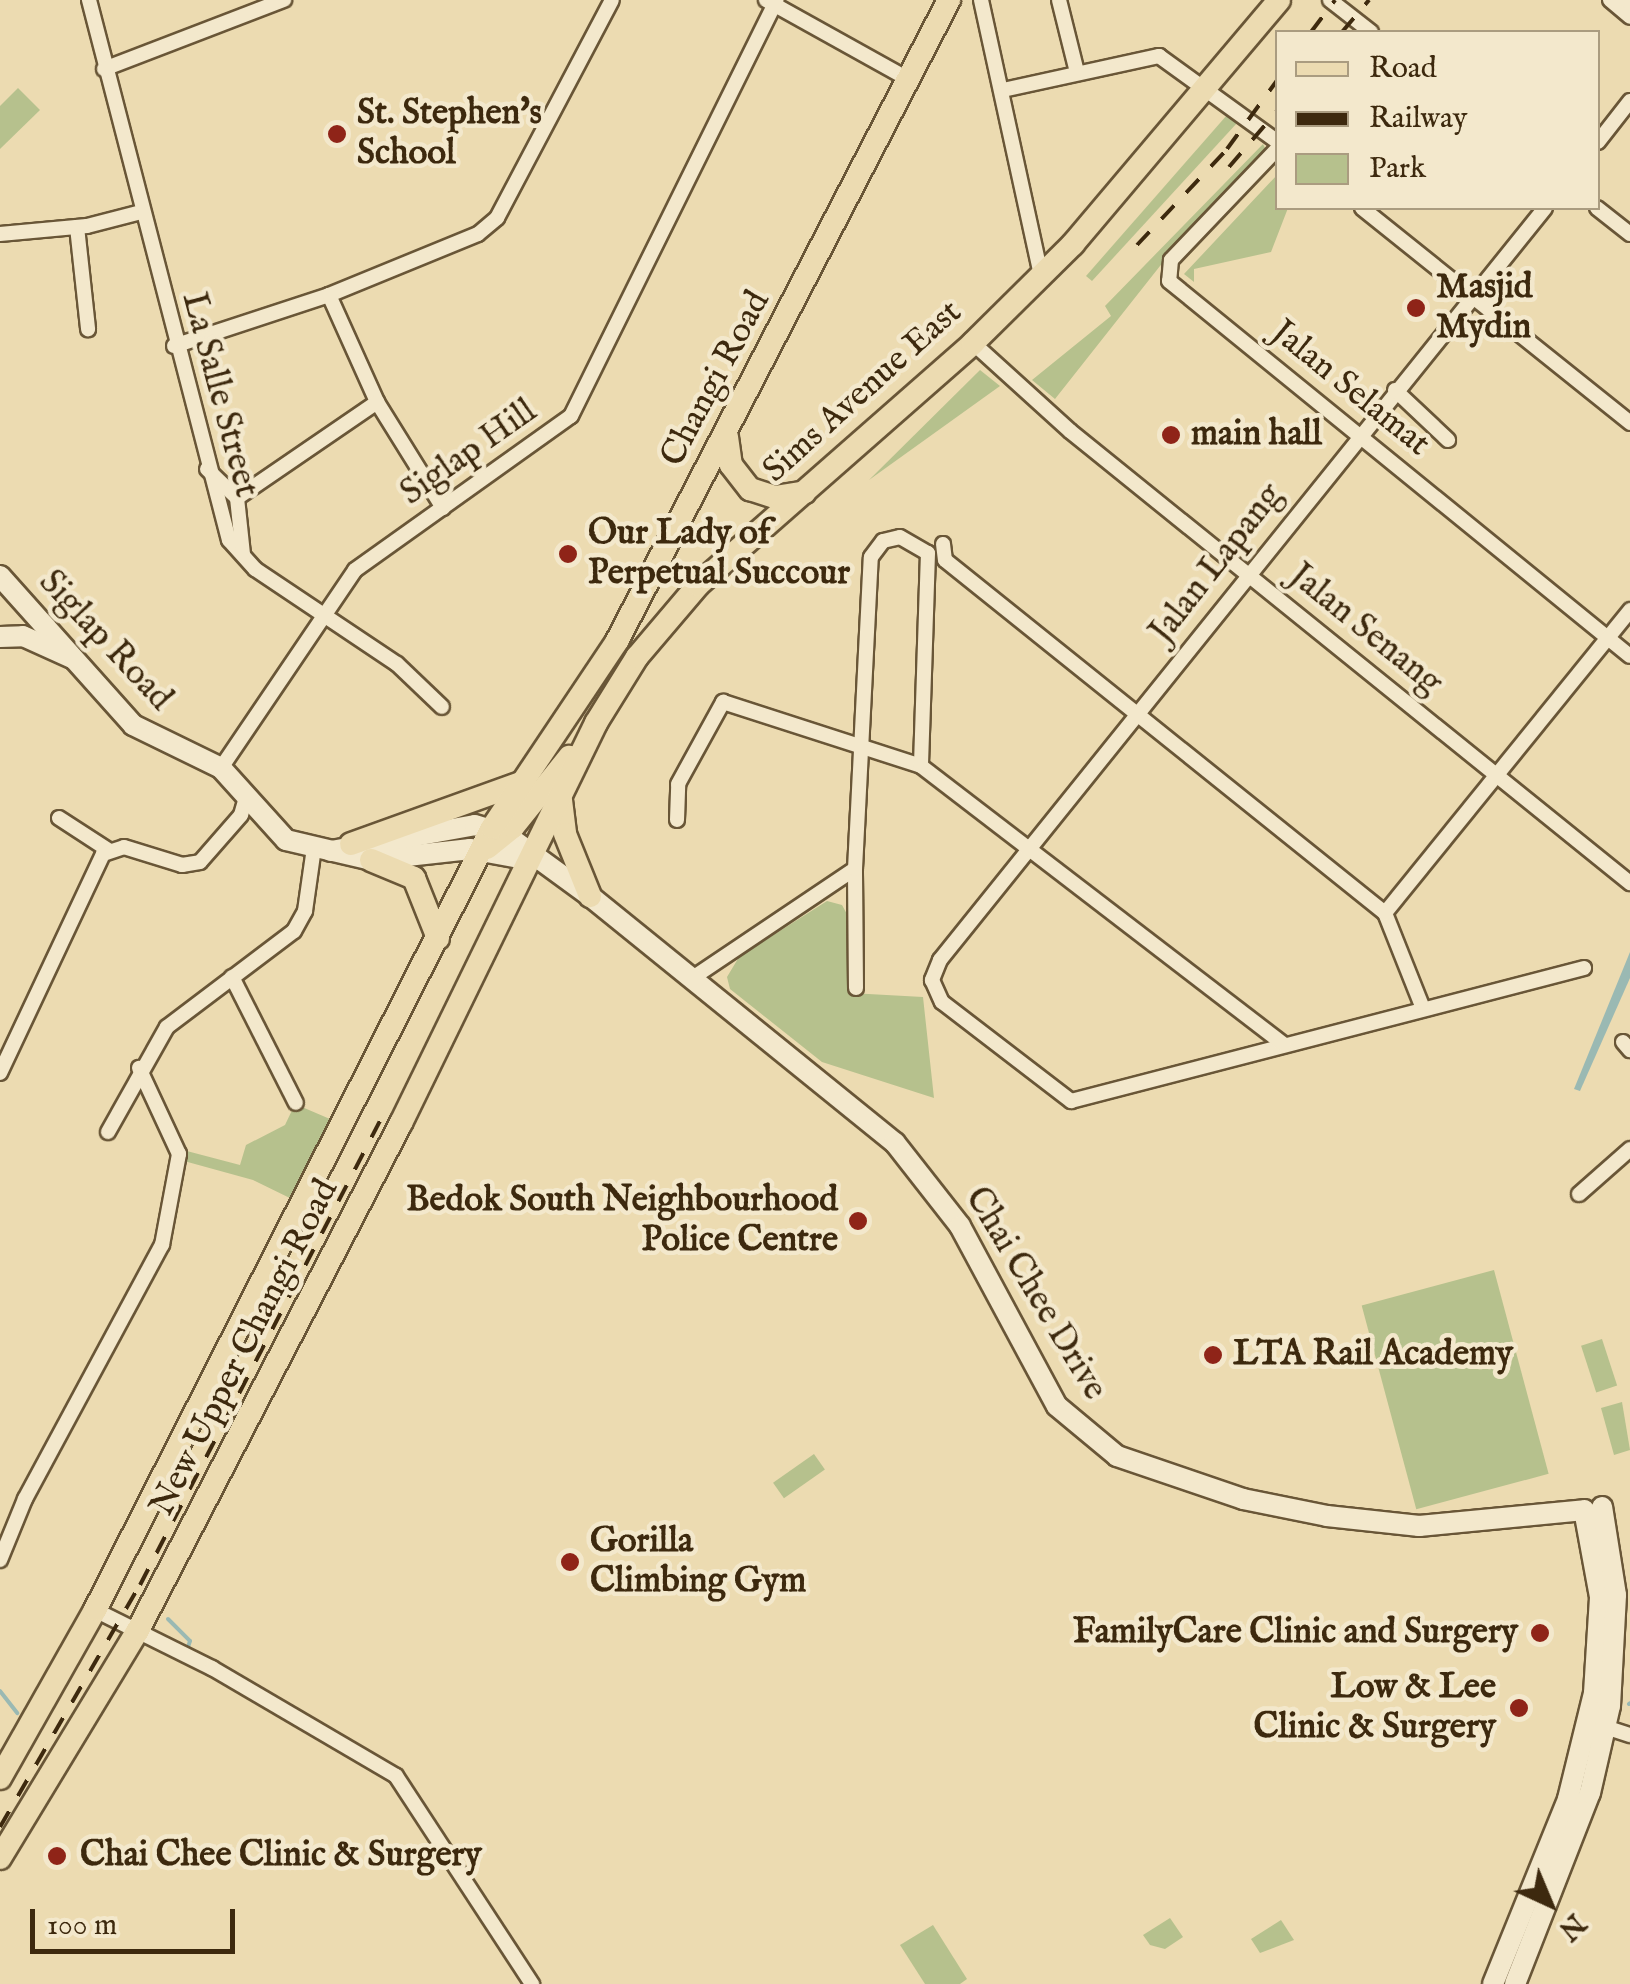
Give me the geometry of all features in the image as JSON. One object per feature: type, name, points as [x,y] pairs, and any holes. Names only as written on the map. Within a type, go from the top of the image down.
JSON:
[{"type":"main road","name":"Changi Road","points":[[498,832],[520,783],[617,640],[728,435],[949,0]]},
{"type":"main road","name":"Sims Avenue East","points":[[532,860],[596,723],[637,657],[698,585],[972,343],[1041,275],[1206,90],[1279,0]]},
{"type":"main road","points":[[728,435],[730,466],[750,489],[779,498],[808,490]]},
{"type":"main road","points":[[482,851],[596,723]]},
{"type":"main road","points":[[332,848],[520,783]]},
{"type":"main road","points":[[561,796],[565,834],[590,896]]},
{"type":"main road","name":"New Upper Changi Road","points":[[0,1778],[94,1613],[482,851]]},
{"type":"main road","points":[[371,860],[414,878],[438,938]]},
{"type":"main road","name":"New Upper Changi Road","points":[[0,1858],[135,1635],[532,860]]},
{"type":"street","name":"La Salle Street","points":[[89,0],[174,346],[224,528],[244,559],[323,618],[397,664],[442,707]]},
{"type":"street","points":[[104,68],[284,0]]},
{"type":"street","points":[[174,346],[328,295],[478,234],[497,218],[612,0]]},
{"type":"street","points":[[981,0],[1041,275]]},
{"type":"street","points":[[1060,0],[1078,72]]},
{"type":"street","points":[[1330,0],[1368,30]]},
{"type":"street","points":[[1610,0],[1630,17]]},
{"type":"street","points":[[772,2],[910,80]]},
{"type":"street","name":"Siglap Hill","points":[[223,764],[355,570],[571,416],[772,2]]},
{"type":"street","points":[[1003,90],[1159,56],[1275,143]]},
{"type":"street","points":[[1600,139],[1630,101]]},
{"type":"street","name":"Jalan Selamat","points":[[1275,148],[1166,271],[1180,290],[1630,656]]},
{"type":"street","points":[[1365,210],[1630,422]]},
{"type":"street","name":"Jalan Lapang","points":[[1284,1045],[1071,1101],[939,1000],[932,980],[940,960],[1358,434],[1543,210]]},
{"type":"street","points":[[1600,210],[1630,234]]},
{"type":"street","points":[[0,234],[78,228],[141,212]]},
{"type":"street","points":[[78,228],[88,329]]},
{"type":"street","points":[[328,295],[377,402],[443,508]]},
{"type":"street","name":"Jalan Senang","points":[[972,343],[1247,574],[1630,883]]},
{"type":"street","points":[[1395,390],[1448,440]]},
{"type":"street","points":[[238,498],[377,402]]},
{"type":"street","points":[[207,469],[238,498],[244,559]]},
{"type":"street","points":[[856,988],[855,870],[865,753],[871,558],[883,541],[900,537],[928,553],[921,766]]},
{"type":"street","points":[[943,544],[945,560],[1384,913],[1422,1006]]},
{"type":"street","name":"Siglap Road","points":[[0,576],[140,732],[223,764],[279,835],[371,860],[482,851],[532,860]]},
{"type":"street","points":[[1384,913],[1499,778],[1630,610]]},
{"type":"street","points":[[0,637],[23,636],[78,661]]},
{"type":"street","points":[[677,820],[678,784],[722,702],[865,753],[921,766],[1284,1045],[1422,1006],[1584,968]]},
{"type":"street","points":[[59,818],[108,850],[124,848],[182,866],[200,862],[240,815],[246,798]]},
{"type":"street","points":[[108,1132],[139,1068],[178,1015],[286,940],[301,922],[332,848],[456,826],[498,832],[532,860]]},
{"type":"street","points":[[0,1073],[108,850]]},
{"type":"street","name":"Chai Chee Drive","points":[[532,860],[590,896],[694,976],[895,1143],[960,1226],[1057,1406],[1108,1450],[1161,1475],[1327,1516],[1419,1526],[1591,1510],[1600,1614],[1597,1725]]},
{"type":"street","points":[[694,976],[855,870]]},
{"type":"street","points":[[232,976],[296,1103]]},
{"type":"street","points":[[0,1560],[24,1498],[162,1245],[179,1154],[170,1122],[139,1068]]},
{"type":"street","points":[[1579,1194],[1630,1149]]},
{"type":"street","points":[[94,1613],[391,1781],[523,1984]]},
{"type":"street","points":[[135,1635],[212,1668],[396,1776],[532,1984]]},
{"type":"street","points":[[1597,1725],[1630,1734]]},
{"type":"street","points":[[1493,1984],[1597,1725]]},
{"type":"street","points":[[1515,1984],[1590,1793],[1597,1725]]},
{"type":"green space","points":[[18,88],[40,110],[0,149],[0,106]]},
{"type":"green space","points":[[1227,115],[1237,123],[1092,281],[1086,276]]},
{"type":"green space","points":[[1263,144],[1267,152],[1160,266],[1055,399],[1032,380],[1111,316],[1105,306]]},
{"type":"green space","points":[[1275,177],[1275,210],[1287,210],[1271,252],[1194,269],[1194,282],[1184,274]]},
{"type":"green space","points":[[980,370],[1000,386],[869,480]]},
{"type":"green space","points":[[827,901],[842,905],[848,916],[850,993],[923,997],[934,1098],[822,1062],[730,989],[727,977],[739,957]]},
{"type":"green space","points":[[295,1104],[337,1122],[298,1202],[253,1180],[184,1161],[183,1150],[240,1165],[246,1145],[285,1125]]},
{"type":"green space","points":[[1494,1270],[1549,1474],[1416,1509],[1362,1305]]},
{"type":"green space","points":[[1602,1339],[1617,1386],[1596,1392],[1581,1346]]},
{"type":"green space","points":[[1622,1402],[1630,1450],[1614,1455],[1601,1408]]},
{"type":"green space","points":[[814,1454],[825,1470],[784,1498],[773,1483]]},
{"type":"green space","points":[[1170,1918],[1183,1937],[1165,1949],[1150,1945],[1143,1935]]},
{"type":"green space","points":[[1281,1920],[1294,1940],[1260,1953],[1251,1939]]},
{"type":"green space","points":[[933,1925],[967,1979],[960,1984],[925,1984],[900,1945]]},
{"type":"water","points":[[1630,952],[1630,978],[1580,1091],[1574,1089]]},
{"type":"waterway","points":[[168,1619],[190,1641],[188,1647]]},
{"type":"waterway","points":[[0,1691],[17,1713]]},
{"type":"railway","points":[[1312,30],[1335,0]]},
{"type":"railway","points":[[1344,30],[1369,0]]},
{"type":"railway","points":[[1137,245],[1227,149],[1275,83]]},
{"type":"railway","points":[[1229,167],[1275,113]]},
{"type":"railway","points":[[0,1827],[140,1585],[383,1115]]},
{"type":"place","name":"St. Stephen's School","points":[[337,134]]},
{"type":"place","name":"Masjid Mydin","points":[[1416,308]]},
{"type":"place","name":"main hall","points":[[1171,435]]},
{"type":"place","name":"Our Lady of Perpetual Succour","points":[[568,554]]},
{"type":"place","name":"Bedok South Neighbourhood Police Centre","points":[[858,1221]]},
{"type":"place","name":"LTA Rail Academy","points":[[1213,1355]]},
{"type":"place","name":"Gorilla Climbing Gym","points":[[570,1562]]},
{"type":"place","name":"FamilyCare Clinic and Surgery","points":[[1540,1633]]},
{"type":"place","name":"Low & Lee Clinic & Surgery","points":[[1519,1708]]},
{"type":"place","name":"Chai Chee Clinic & Surgery","points":[[57,1856]]}]
